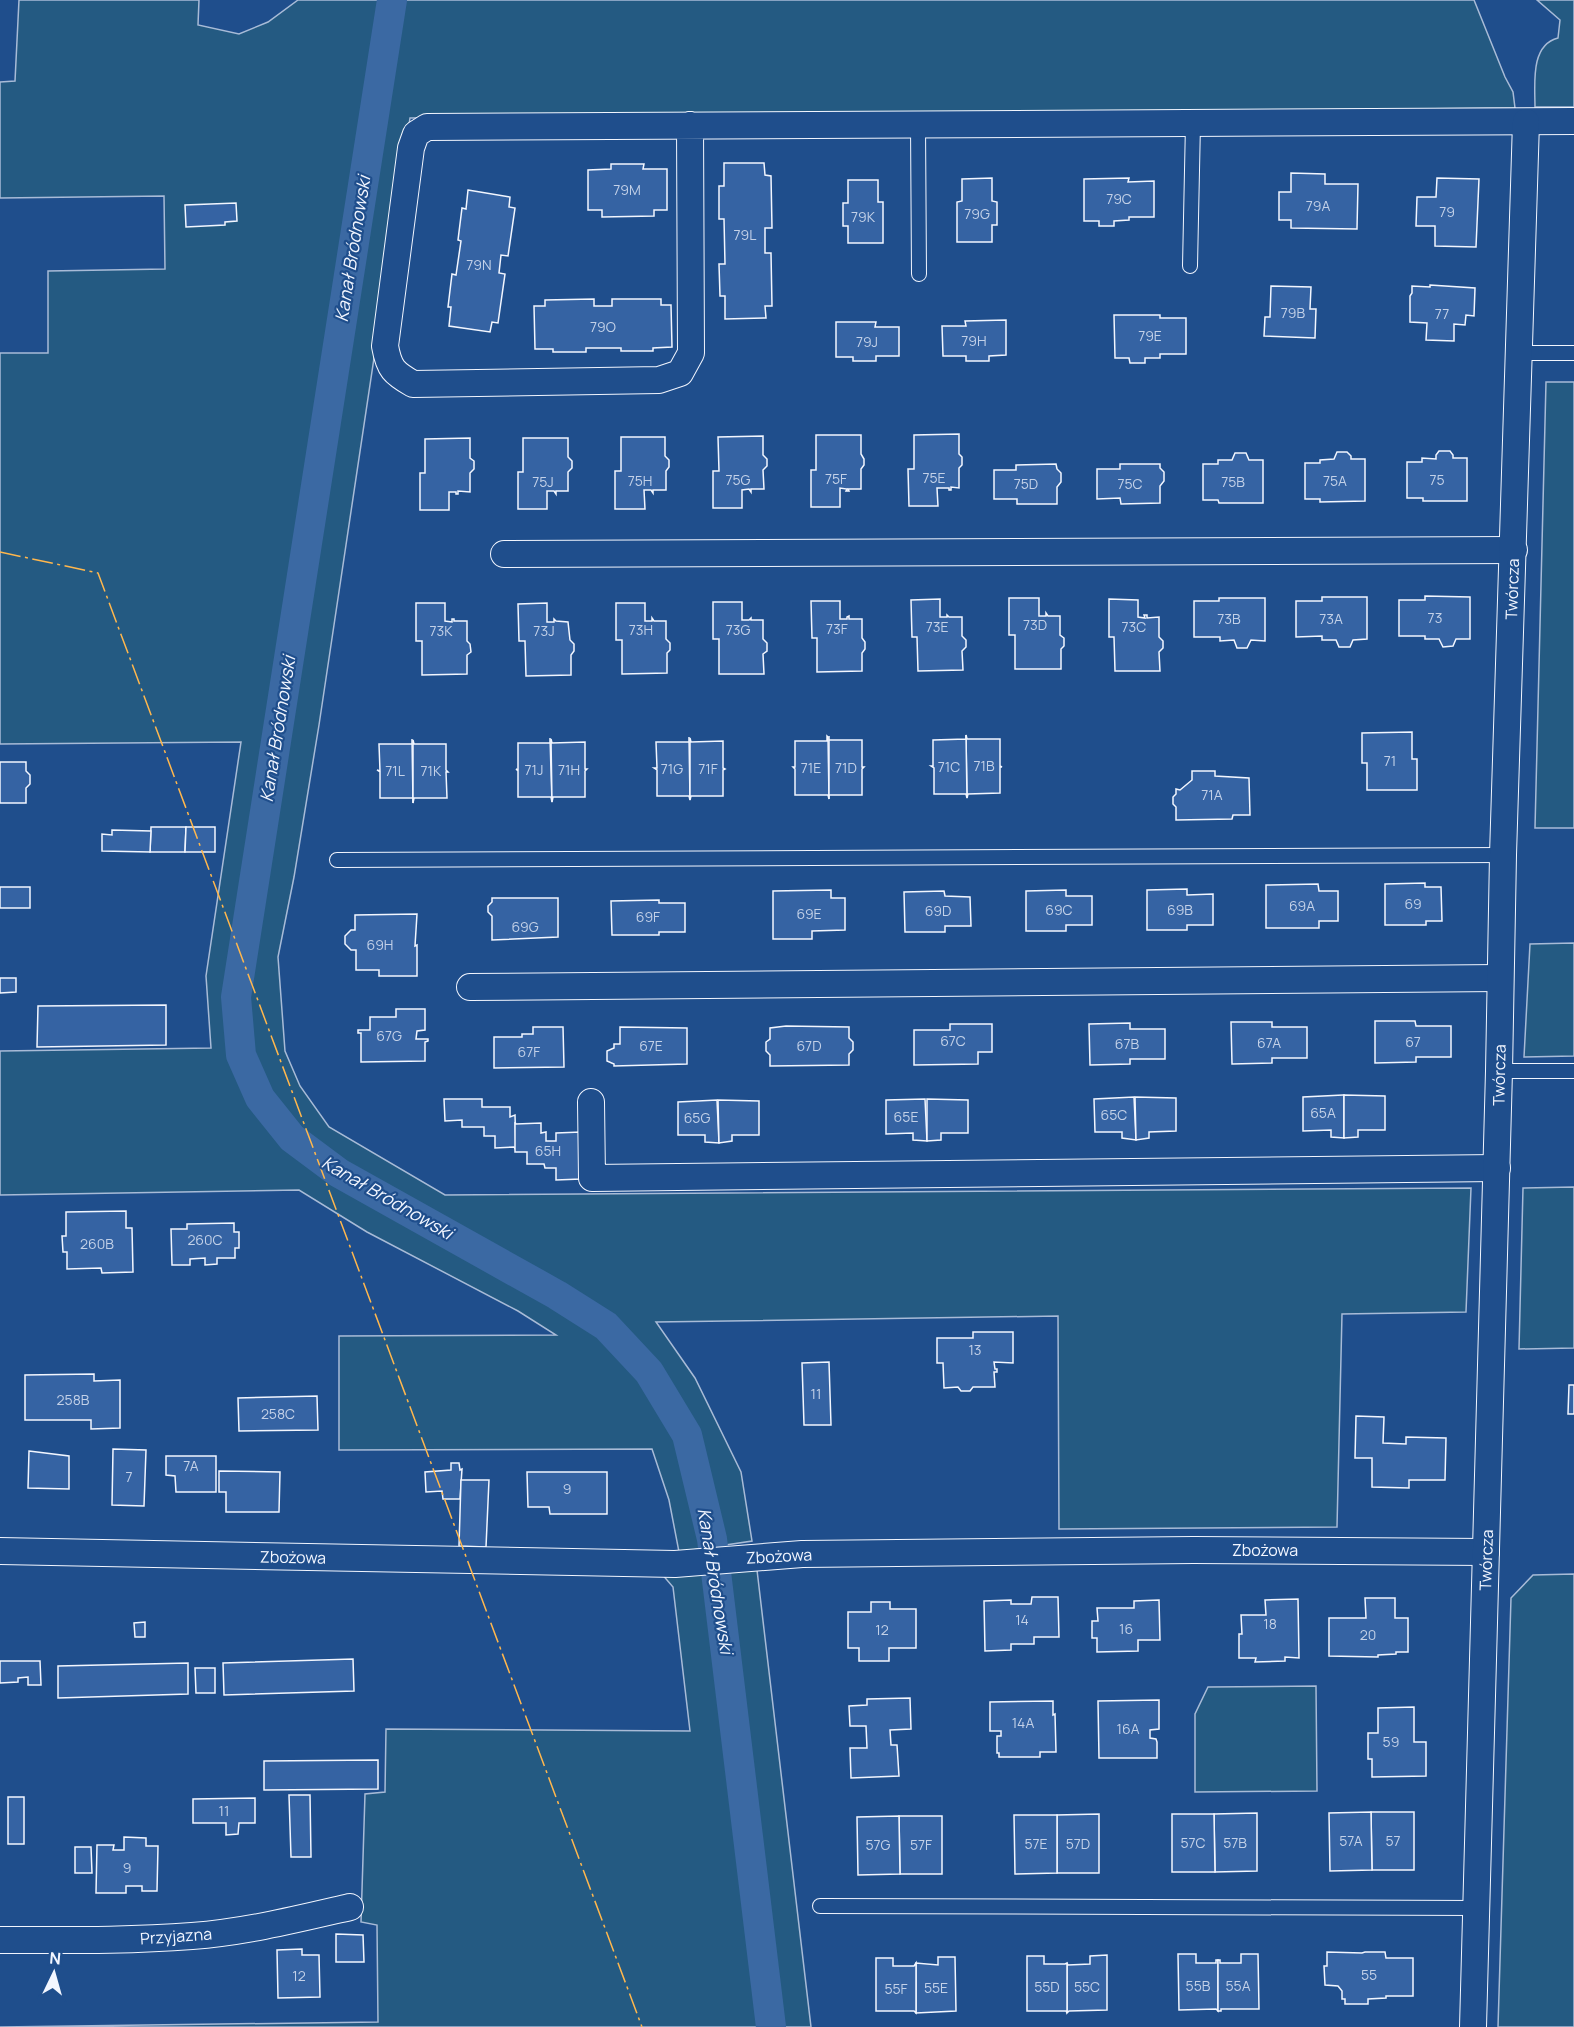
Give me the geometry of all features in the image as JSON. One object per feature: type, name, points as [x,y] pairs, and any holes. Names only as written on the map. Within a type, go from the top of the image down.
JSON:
[{"type":"street","name":"Twórcza","points":[[1473,2027],[1497,1168],[1503,855],[1526,122]]},
{"type":"street","points":[[690,125],[691,353],[680,373],[659,380],[413,384],[396,374],[388,363],[386,346],[411,148],[416,134],[427,128],[690,125],[1574,122]]},
{"type":"street","points":[[504,554],[1514,550]]},
{"type":"street","points":[[470,987],[1500,978]]},
{"type":"street","points":[[591,1102],[592,1178],[1497,1168]]},
{"type":"street","name":"Zbożowa","points":[[0,1551],[675,1564],[802,1554],[1194,1550],[1486,1552]]},
{"type":"street","name":"Przyjazna","points":[[0,1940],[109,1940],[194,1936],[266,1926],[350,1907]]},
{"type":"lane","points":[[1190,266],[1193,123]]},
{"type":"lane","points":[[918,124],[919,274]]},
{"type":"lane","points":[[1519,353],[1574,353]]},
{"type":"lane","points":[[337,860],[1503,855]]},
{"type":"lane","points":[[1499,1071],[1574,1071]]},
{"type":"lane","points":[[820,1906],[1476,1908]]},
{"type":"shaded area","points":[[19,0],[199,0],[198,25],[239,34],[268,22],[298,0],[1474,0],[1513,92],[1515,108],[410,118],[319,725],[294,877],[278,957],[285,1051],[300,1086],[329,1127],[445,1195],[1471,1188],[1466,1312],[1342,1314],[1337,1527],[1059,1529],[1058,1316],[656,1322],[695,1378],[741,1472],[752,1541],[679,1552],[669,1500],[652,1449],[339,1450],[339,1336],[556,1335],[518,1311],[367,1232],[299,1190],[0,1195],[0,1051],[211,1048],[206,976],[241,742],[0,744],[0,353],[48,353],[48,271],[165,269],[164,196],[0,198],[0,82],[15,81]]},
{"type":"shaded area","points":[[1537,0],[1574,0],[1574,107],[1535,107],[1538,57],[1549,42],[1558,38],[1560,20]]},
{"type":"shaded area","points":[[1546,382],[1574,382],[1574,828],[1535,828]]},
{"type":"shaded area","points":[[1574,943],[1574,1056],[1524,1057],[1530,944]]},
{"type":"shaded area","points":[[1574,1187],[1574,1348],[1519,1349],[1523,1188]]},
{"type":"shaded area","points":[[757,1570],[811,2027],[0,2027],[378,2022],[377,1925],[361,1922],[365,1794],[385,1792],[386,1729],[690,1731],[673,1587],[661,1573],[684,1576]]},
{"type":"shaded area","points":[[1574,1574],[1574,2027],[1498,2027],[1511,1598],[1533,1575]]},
{"type":"shaded area","points":[[1316,1686],[1317,1791],[1195,1792],[1195,1714],[1208,1687]]},
{"type":"building","points":[[724,163],[764,163],[765,175],[771,176],[772,228],[765,228],[765,253],[771,253],[772,306],[765,306],[766,318],[725,319],[725,296],[720,296],[719,264],[725,264],[724,219],[719,219],[719,186],[724,186]]},
{"type":"building","points":[[611,164],[644,164],[643,169],[667,169],[667,210],[654,210],[654,216],[602,217],[602,210],[588,210],[588,170],[611,169]]},
{"type":"building","points":[[1291,173],[1325,174],[1325,184],[1358,184],[1357,229],[1291,228],[1291,220],[1279,220],[1279,192],[1291,192]]},
{"type":"building","points":[[992,178],[992,201],[997,202],[997,225],[992,225],[992,242],[957,242],[957,202],[962,201],[962,179]]},
{"type":"building","points":[[1129,178],[1128,182],[1154,181],[1154,217],[1129,217],[1129,220],[1114,221],[1114,226],[1099,226],[1099,221],[1084,221],[1084,179]]},
{"type":"building","points":[[1437,178],[1479,179],[1476,247],[1435,246],[1435,226],[1416,226],[1417,197],[1436,197]]},
{"type":"building","points":[[848,180],[878,180],[878,202],[883,202],[883,243],[848,243],[848,226],[843,226],[843,203],[848,203]]},
{"type":"building","points":[[468,190],[510,197],[509,207],[515,208],[508,256],[501,255],[499,273],[505,274],[498,323],[492,322],[490,332],[449,326],[451,307],[448,307],[452,274],[456,275],[461,241],[458,240],[462,208],[466,209]]},
{"type":"building","points":[[236,203],[237,221],[225,222],[225,225],[186,227],[185,205]]},
{"type":"building","points":[[1430,285],[1475,288],[1474,316],[1466,315],[1465,325],[1454,324],[1454,341],[1426,340],[1427,323],[1410,322],[1412,286],[1430,287]]},
{"type":"building","points":[[1271,286],[1311,287],[1310,309],[1316,309],[1315,338],[1264,336],[1265,317],[1270,317]]},
{"type":"building","points":[[594,299],[594,306],[612,306],[612,299],[661,299],[661,305],[671,305],[672,347],[653,348],[653,351],[586,348],[586,352],[553,352],[553,349],[535,349],[534,306],[545,306],[545,300]]},
{"type":"building","points":[[1114,315],[1160,315],[1160,318],[1186,318],[1186,354],[1160,354],[1160,358],[1145,358],[1145,363],[1130,363],[1129,358],[1115,358]]},
{"type":"building","points":[[1006,320],[1006,355],[989,356],[989,361],[966,361],[966,356],[943,356],[942,326],[966,326],[965,321]]},
{"type":"building","points":[[836,322],[876,322],[875,327],[899,327],[899,356],[876,356],[876,361],[853,361],[853,357],[836,357]]},
{"type":"building","points":[[959,434],[959,454],[962,457],[962,465],[959,468],[959,488],[951,487],[949,490],[949,488],[937,488],[938,506],[909,506],[908,469],[914,469],[914,435]]},
{"type":"building","points":[[816,435],[861,435],[861,454],[864,465],[861,469],[861,489],[846,491],[847,489],[840,488],[840,507],[811,507],[811,470],[816,470]]},
{"type":"building","points":[[763,436],[763,455],[767,459],[767,466],[763,470],[764,489],[751,489],[751,492],[749,489],[742,490],[742,508],[713,508],[713,471],[719,471],[718,437]]},
{"type":"building","points":[[621,437],[665,437],[665,456],[669,460],[669,467],[666,471],[666,490],[653,490],[653,493],[651,490],[644,490],[645,509],[615,509],[615,471],[621,471]]},
{"type":"building","points":[[470,438],[470,458],[474,461],[474,469],[470,473],[470,492],[458,491],[456,494],[456,492],[449,492],[449,510],[420,510],[420,473],[425,473],[425,439]]},
{"type":"building","points":[[523,438],[568,438],[568,457],[572,461],[572,468],[568,472],[568,491],[556,491],[556,494],[554,491],[547,491],[547,509],[518,509],[518,472],[523,472]]},
{"type":"building","points":[[1439,451],[1450,451],[1453,458],[1467,458],[1467,501],[1423,501],[1423,498],[1407,498],[1407,462],[1422,462],[1422,458],[1436,459]]},
{"type":"building","points":[[1337,452],[1347,452],[1351,459],[1365,459],[1365,501],[1320,502],[1320,499],[1305,499],[1305,463],[1320,463],[1320,460],[1334,459]]},
{"type":"building","points":[[1235,453],[1246,453],[1249,460],[1263,460],[1263,503],[1219,503],[1218,500],[1203,500],[1203,464],[1218,464],[1218,460],[1232,460]]},
{"type":"building","points":[[1056,464],[1061,473],[1061,482],[1057,487],[1057,504],[1017,504],[1017,499],[994,499],[994,470],[1016,470],[1016,465]]},
{"type":"building","points":[[1120,464],[1160,464],[1164,472],[1164,481],[1160,486],[1160,503],[1121,504],[1120,498],[1097,499],[1097,469],[1120,469]]},
{"type":"building","points":[[1425,596],[1470,597],[1470,639],[1456,639],[1453,646],[1443,647],[1439,639],[1425,639],[1425,636],[1399,636],[1399,600],[1425,600]]},
{"type":"building","points":[[1322,597],[1367,597],[1367,639],[1353,640],[1350,647],[1339,647],[1336,640],[1322,640],[1322,636],[1296,637],[1296,601],[1322,601]]},
{"type":"building","points":[[1009,598],[1039,598],[1039,616],[1046,616],[1046,613],[1048,616],[1060,616],[1060,635],[1064,638],[1064,646],[1061,649],[1061,669],[1015,669],[1015,635],[1009,635]]},
{"type":"building","points":[[1219,598],[1265,598],[1265,641],[1251,640],[1247,648],[1237,648],[1234,640],[1220,641],[1220,637],[1194,637],[1194,601],[1219,601]]},
{"type":"building","points":[[940,599],[940,617],[947,617],[947,615],[962,617],[962,636],[966,640],[966,647],[962,651],[963,670],[918,671],[917,637],[912,637],[911,600]]},
{"type":"building","points":[[1109,599],[1138,600],[1138,617],[1145,618],[1144,615],[1147,615],[1147,618],[1159,617],[1159,637],[1163,641],[1163,648],[1159,652],[1160,671],[1115,671],[1114,637],[1109,637]]},
{"type":"building","points":[[811,601],[840,601],[840,619],[847,619],[849,616],[849,619],[862,619],[862,638],[865,642],[865,649],[862,653],[862,671],[817,672],[817,638],[812,638]]},
{"type":"building","points":[[713,602],[742,602],[742,620],[751,618],[751,620],[763,620],[763,639],[767,643],[767,651],[763,654],[764,674],[719,674],[719,639],[713,639]]},
{"type":"building","points":[[416,603],[445,603],[445,621],[452,622],[454,619],[454,621],[467,621],[467,641],[471,652],[467,655],[467,674],[422,675],[422,641],[416,641]]},
{"type":"building","points":[[547,603],[547,622],[554,622],[554,619],[568,622],[570,640],[574,644],[574,651],[571,655],[571,675],[526,676],[525,641],[519,641],[518,604]]},
{"type":"building","points":[[616,603],[645,603],[645,621],[652,621],[652,618],[654,621],[666,621],[666,639],[670,643],[670,650],[667,653],[667,673],[622,674],[622,640],[616,640]]},
{"type":"building","points":[[1412,732],[1412,759],[1417,759],[1417,790],[1367,790],[1367,763],[1362,763],[1362,733]]},
{"type":"building","points":[[966,735],[967,739],[1000,739],[1000,766],[1002,767],[1000,767],[1000,793],[968,794],[967,798]]},
{"type":"building","points":[[966,735],[967,798],[966,794],[934,794],[934,768],[931,766],[933,766],[933,740],[966,739]]},
{"type":"building","points":[[827,736],[829,799],[828,795],[795,795],[795,769],[793,767],[795,767],[795,741],[827,741]]},
{"type":"building","points":[[689,737],[690,800],[689,796],[657,796],[657,770],[654,768],[657,768],[656,742],[689,742]]},
{"type":"building","points":[[550,738],[552,802],[551,797],[518,797],[518,771],[516,769],[518,770],[518,743],[550,743]]},
{"type":"building","points":[[690,738],[691,742],[723,741],[723,768],[725,769],[723,770],[723,796],[691,796],[690,800]]},
{"type":"building","points":[[412,739],[413,798],[380,798],[380,772],[377,770],[380,771],[379,744],[412,744]]},
{"type":"building","points":[[551,739],[552,743],[585,742],[585,769],[587,769],[585,771],[585,797],[553,797],[552,802]]},
{"type":"building","points":[[413,740],[414,744],[446,744],[447,798],[414,798],[413,803]]},
{"type":"building","points":[[829,740],[862,740],[862,767],[864,767],[862,769],[862,795],[829,795]]},
{"type":"building","points":[[0,762],[26,762],[30,784],[26,788],[26,803],[0,803]]},
{"type":"building","points":[[1192,771],[1215,771],[1215,776],[1249,778],[1250,815],[1233,815],[1232,819],[1176,820],[1173,797],[1176,789],[1180,790],[1192,780]]},
{"type":"building","points":[[151,827],[186,827],[185,852],[150,852]]},
{"type":"building","points":[[186,827],[215,827],[215,852],[185,852]]},
{"type":"building","points":[[112,830],[151,831],[150,852],[102,851],[102,834],[112,835]]},
{"type":"building","points":[[1425,883],[1425,887],[1441,887],[1442,921],[1426,921],[1426,925],[1385,925],[1385,884]]},
{"type":"building","points":[[1318,884],[1319,891],[1338,891],[1338,921],[1319,921],[1319,928],[1266,928],[1266,885]]},
{"type":"building","points":[[0,887],[30,887],[30,908],[0,908]]},
{"type":"building","points":[[1187,889],[1187,895],[1213,894],[1213,925],[1187,925],[1187,930],[1147,930],[1147,890]]},
{"type":"building","points":[[831,890],[831,898],[845,898],[845,930],[812,931],[812,939],[773,939],[773,891]]},
{"type":"building","points":[[1066,890],[1066,896],[1092,896],[1092,925],[1066,925],[1066,931],[1026,931],[1026,891]]},
{"type":"building","points":[[944,891],[945,896],[970,897],[971,926],[945,926],[945,932],[905,932],[904,892]]},
{"type":"building","points":[[492,898],[558,898],[558,937],[492,940],[492,916],[488,912],[488,906]]},
{"type":"building","points":[[659,900],[659,903],[685,903],[685,932],[659,932],[659,935],[612,935],[611,901]]},
{"type":"building","points":[[417,914],[415,946],[417,945],[417,976],[379,976],[379,970],[356,970],[356,950],[351,950],[345,944],[345,936],[351,930],[355,930],[355,915]]},
{"type":"building","points":[[0,978],[16,978],[16,992],[0,993]]},
{"type":"building","points":[[166,1005],[166,1045],[37,1047],[38,1006]]},
{"type":"building","points":[[396,1009],[425,1009],[425,1030],[417,1031],[416,1039],[428,1039],[425,1042],[425,1061],[361,1062],[361,1033],[358,1033],[358,1030],[370,1030],[370,1017],[396,1017]]},
{"type":"building","points":[[1375,1021],[1415,1021],[1416,1026],[1451,1026],[1451,1057],[1416,1057],[1416,1062],[1375,1063]]},
{"type":"building","points":[[1231,1022],[1272,1022],[1272,1027],[1307,1027],[1307,1058],[1272,1058],[1272,1063],[1232,1064]]},
{"type":"building","points":[[1130,1023],[1130,1029],[1165,1029],[1165,1059],[1130,1059],[1130,1064],[1090,1065],[1089,1024]]},
{"type":"building","points":[[950,1024],[992,1024],[992,1052],[978,1052],[978,1064],[914,1065],[914,1030],[950,1030]]},
{"type":"building","points":[[533,1027],[563,1027],[564,1067],[494,1068],[494,1037],[522,1037],[522,1034],[533,1034]]},
{"type":"building","points":[[620,1027],[687,1028],[687,1064],[614,1066],[607,1061],[607,1051],[614,1048],[614,1044],[620,1044]]},
{"type":"building","points":[[849,1027],[849,1038],[853,1042],[853,1050],[849,1054],[849,1065],[770,1066],[770,1055],[766,1051],[766,1042],[770,1039],[770,1028]]},
{"type":"building","points":[[1344,1095],[1344,1138],[1331,1137],[1331,1130],[1303,1131],[1303,1097]]},
{"type":"building","points":[[1344,1095],[1385,1096],[1385,1130],[1358,1130],[1358,1137],[1344,1138]]},
{"type":"building","points":[[1134,1097],[1136,1140],[1122,1138],[1122,1132],[1095,1132],[1094,1099]]},
{"type":"building","points":[[1135,1097],[1176,1098],[1176,1131],[1149,1132],[1149,1138],[1136,1140]]},
{"type":"building","points":[[444,1099],[482,1099],[482,1107],[510,1107],[510,1117],[515,1115],[516,1150],[514,1147],[495,1148],[495,1136],[484,1136],[484,1127],[462,1127],[462,1120],[445,1121]]},
{"type":"building","points":[[925,1099],[927,1141],[913,1140],[913,1133],[886,1134],[886,1100]]},
{"type":"building","points":[[927,1099],[968,1100],[968,1133],[941,1133],[941,1140],[927,1141]]},
{"type":"building","points":[[717,1100],[719,1143],[705,1142],[705,1135],[678,1135],[678,1102]]},
{"type":"building","points":[[718,1100],[759,1101],[759,1135],[732,1135],[732,1141],[719,1143]]},
{"type":"building","points":[[515,1122],[516,1124],[541,1123],[541,1133],[546,1132],[546,1141],[556,1141],[556,1133],[581,1132],[581,1179],[556,1180],[556,1168],[545,1168],[544,1164],[527,1164],[527,1152],[515,1152]]},
{"type":"building","points":[[126,1211],[126,1228],[132,1228],[133,1272],[102,1273],[101,1268],[67,1269],[67,1252],[63,1252],[62,1236],[66,1236],[66,1212]]},
{"type":"building","points":[[234,1223],[234,1232],[239,1232],[239,1248],[235,1248],[235,1258],[217,1258],[217,1264],[205,1265],[205,1258],[190,1259],[190,1265],[172,1265],[171,1229],[187,1229],[187,1224]]},
{"type":"building","points":[[973,1332],[1013,1332],[1013,1363],[994,1362],[995,1369],[997,1369],[997,1372],[994,1372],[995,1387],[973,1387],[970,1391],[961,1391],[958,1387],[944,1388],[943,1363],[937,1363],[937,1338],[973,1338]]},
{"type":"building","points":[[829,1362],[831,1425],[804,1425],[802,1363]]},
{"type":"building","points":[[94,1374],[94,1381],[120,1380],[120,1428],[91,1429],[91,1420],[25,1420],[25,1375]]},
{"type":"building","points":[[1569,1385],[1574,1385],[1574,1414],[1568,1414]]},
{"type":"building","points":[[317,1396],[318,1430],[239,1431],[238,1398]]},
{"type":"building","points":[[1356,1416],[1384,1417],[1383,1443],[1406,1444],[1406,1437],[1446,1438],[1445,1480],[1409,1480],[1409,1488],[1372,1487],[1372,1458],[1355,1458]]},
{"type":"building","points":[[113,1449],[146,1450],[144,1506],[112,1505]]},
{"type":"building","points":[[29,1451],[69,1456],[69,1489],[28,1488]]},
{"type":"building","points":[[166,1456],[216,1456],[216,1492],[176,1492],[175,1476],[166,1475]]},
{"type":"building","points":[[451,1463],[459,1463],[460,1470],[462,1469],[460,1499],[443,1499],[442,1491],[426,1492],[425,1472],[451,1470]]},
{"type":"building","points":[[219,1471],[280,1472],[279,1512],[226,1512],[226,1492],[219,1492]]},
{"type":"building","points":[[527,1472],[607,1472],[607,1514],[550,1514],[549,1507],[528,1507]]},
{"type":"building","points":[[461,1480],[489,1480],[486,1547],[459,1546]]},
{"type":"building","points":[[1032,1597],[1058,1597],[1059,1637],[1034,1637],[1034,1644],[1011,1644],[1011,1650],[985,1651],[984,1601],[1011,1600],[1011,1604],[1031,1604]]},
{"type":"building","points":[[1365,1598],[1395,1598],[1395,1618],[1408,1618],[1408,1652],[1378,1655],[1378,1657],[1329,1656],[1329,1618],[1366,1618]]},
{"type":"building","points":[[1298,1599],[1299,1658],[1285,1657],[1285,1661],[1255,1662],[1256,1658],[1239,1658],[1239,1634],[1242,1634],[1241,1615],[1266,1615],[1265,1600]]},
{"type":"building","points":[[1159,1600],[1160,1640],[1138,1640],[1138,1651],[1097,1652],[1097,1638],[1092,1638],[1092,1621],[1098,1621],[1097,1608],[1134,1608],[1134,1601]]},
{"type":"building","points":[[871,1602],[890,1602],[890,1609],[916,1609],[916,1648],[889,1648],[889,1661],[859,1661],[859,1648],[848,1648],[848,1612],[871,1612]]},
{"type":"building","points":[[145,1622],[145,1637],[135,1637],[134,1623]]},
{"type":"building","points":[[353,1659],[354,1691],[224,1695],[223,1663]]},
{"type":"building","points":[[0,1661],[40,1661],[41,1685],[28,1685],[28,1677],[18,1678],[18,1682],[0,1683]]},
{"type":"building","points":[[188,1663],[188,1694],[58,1698],[58,1666]]},
{"type":"building","points":[[195,1668],[215,1668],[215,1693],[196,1693]]},
{"type":"building","points":[[910,1698],[911,1729],[890,1730],[891,1745],[897,1745],[899,1776],[851,1778],[850,1748],[867,1748],[866,1726],[850,1726],[849,1706],[867,1705],[867,1699]]},
{"type":"building","points":[[1159,1700],[1159,1729],[1150,1730],[1150,1738],[1156,1739],[1157,1742],[1157,1758],[1099,1758],[1098,1701]]},
{"type":"building","points":[[1053,1701],[1056,1752],[1040,1752],[1040,1757],[999,1757],[997,1736],[1001,1736],[1001,1731],[990,1731],[990,1702]]},
{"type":"building","points":[[1414,1707],[1414,1742],[1426,1742],[1426,1776],[1372,1777],[1372,1759],[1368,1759],[1368,1733],[1378,1733],[1378,1708]]},
{"type":"building","points":[[378,1760],[378,1789],[264,1790],[264,1761]]},
{"type":"building","points":[[289,1795],[310,1795],[311,1857],[291,1857]]},
{"type":"building","points":[[8,1797],[24,1797],[24,1844],[8,1844]]},
{"type":"building","points":[[255,1798],[255,1823],[239,1823],[238,1834],[226,1835],[226,1823],[193,1823],[193,1799]]},
{"type":"building","points":[[1371,1812],[1414,1812],[1414,1870],[1372,1870]]},
{"type":"building","points":[[1371,1812],[1372,1870],[1330,1871],[1329,1813]]},
{"type":"building","points":[[1257,1813],[1257,1871],[1215,1872],[1214,1814]]},
{"type":"building","points":[[1099,1814],[1099,1873],[1057,1873],[1057,1815]]},
{"type":"building","points":[[1172,1814],[1214,1814],[1215,1872],[1172,1872]]},
{"type":"building","points":[[1014,1815],[1057,1815],[1057,1873],[1015,1874]]},
{"type":"building","points":[[899,1816],[942,1816],[942,1874],[900,1874]]},
{"type":"building","points":[[899,1816],[900,1874],[858,1875],[857,1817]]},
{"type":"building","points":[[124,1837],[146,1838],[146,1846],[158,1846],[157,1891],[142,1891],[142,1886],[126,1886],[126,1893],[96,1893],[97,1845],[114,1845],[113,1850],[124,1850]]},
{"type":"building","points":[[75,1847],[91,1847],[92,1873],[75,1873]]},
{"type":"building","points":[[336,1934],[363,1935],[364,1962],[336,1962]]},
{"type":"building","points":[[302,1949],[302,1955],[319,1955],[320,1997],[278,1998],[277,1950]]},
{"type":"building","points":[[1327,1952],[1385,1952],[1386,1958],[1413,1958],[1413,1996],[1386,1996],[1386,1998],[1368,1999],[1368,2004],[1345,2004],[1342,1991],[1338,1986],[1325,1985],[1324,1966],[1327,1966]]},
{"type":"building","points":[[1178,1954],[1196,1954],[1196,1963],[1216,1963],[1218,1960],[1218,2011],[1216,2009],[1179,2010]]},
{"type":"building","points":[[1241,1954],[1258,1954],[1259,2009],[1221,2009],[1218,2011],[1218,1960],[1220,1963],[1241,1963]]},
{"type":"building","points":[[1107,1955],[1107,2010],[1069,2011],[1067,2013],[1067,1963],[1068,1965],[1090,1964],[1090,1956]]},
{"type":"building","points":[[1027,1956],[1044,1956],[1044,1964],[1067,1963],[1067,2013],[1066,2011],[1027,2011]]},
{"type":"building","points":[[938,1957],[955,1957],[956,2011],[916,2013],[916,1963],[938,1965]]},
{"type":"building","points":[[876,1958],[893,1958],[893,1966],[914,1966],[916,1963],[916,2013],[914,2011],[876,2011]]},
{"type":"waterway","name":"Kanał Bródnowski","points":[[392,0],[236,997],[241,1055],[260,1098],[292,1138],[339,1173],[557,1295],[606,1326],[649,1372],[687,1435],[712,1539],[771,2027]]},
{"type":"power","points":[[0,552],[98,573],[642,2027]]}]
